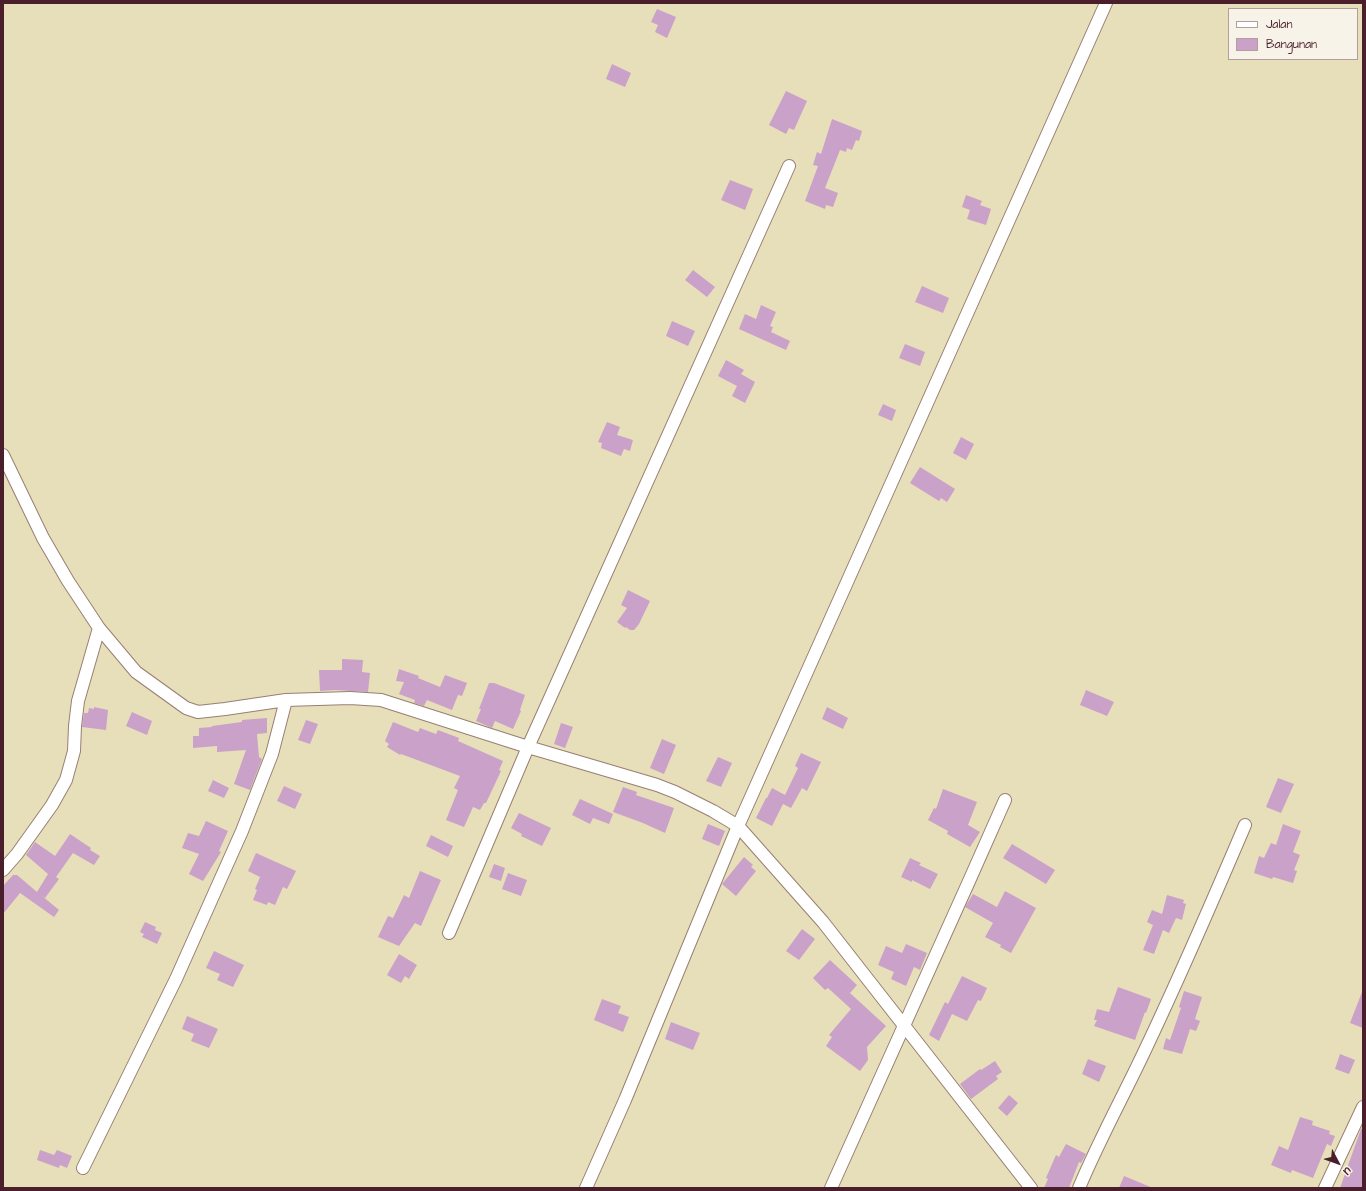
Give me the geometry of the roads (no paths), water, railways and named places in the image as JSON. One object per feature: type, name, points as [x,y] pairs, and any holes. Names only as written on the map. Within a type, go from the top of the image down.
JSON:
[{"type":"street","points":[[586,1188],[625,1100],[738,826],[1106,3]]},
{"type":"street","points":[[449,933],[528,747],[789,166]]},
{"type":"street","points":[[3,454],[43,538],[68,581],[99,628],[136,672],[186,708],[198,712],[286,700],[350,698],[381,700],[669,790],[713,811],[738,826],[823,922],[1031,1188]]},
{"type":"street","points":[[3,870],[17,854],[48,811],[66,780],[74,751],[78,701],[99,628]]},
{"type":"street","points":[[83,1168],[176,979],[242,831],[272,754],[286,700]]},
{"type":"street","points":[[831,1188],[1005,800]]},
{"type":"street","points":[[1079,1188],[1093,1156],[1146,1050],[1192,950],[1245,825]]},
{"type":"street","points":[[1325,1188],[1363,1107]]}]
